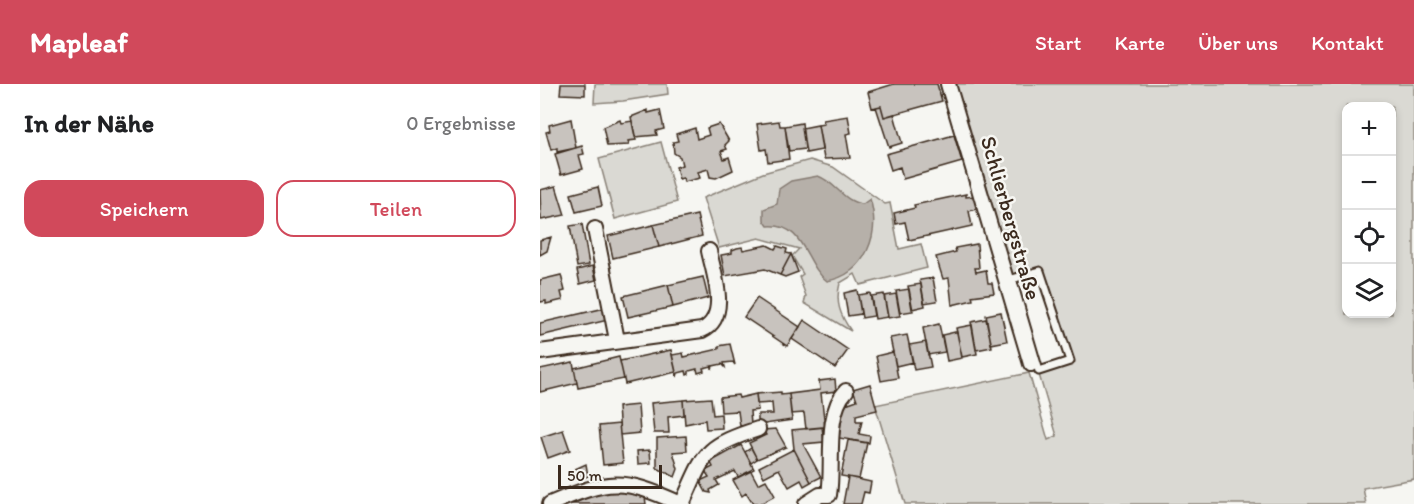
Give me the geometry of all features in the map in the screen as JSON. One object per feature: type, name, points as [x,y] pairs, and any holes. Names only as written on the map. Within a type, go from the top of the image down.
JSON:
[{"type":"street","name":"Schlierbergstraße","points":[[948,84],[1034,363]]},
{"type":"street","points":[[595,229],[617,340]]},
{"type":"street","points":[[540,352],[702,330],[712,326],[717,317],[717,288],[709,251]]},
{"type":"street","points":[[806,504],[820,495],[831,500],[834,408],[846,391]]},
{"type":"street","points":[[550,504],[580,491],[610,483],[644,487],[682,504],[710,449],[730,438],[758,429]]},
{"type":"lane","points":[[1040,271],[1070,362],[1039,371],[1034,363],[1012,279],[1040,271]]},
{"type":"shaded area","points":[[595,84],[667,84],[668,94],[594,103]]},
{"type":"shaded area","points":[[954,84],[1414,84],[1414,479],[1363,488],[1366,504],[905,504],[875,405],[1029,373],[1048,440],[1057,436],[1038,371],[1069,362],[1039,269],[1012,276],[1008,271],[985,179]]},
{"type":"shaded area","points":[[661,142],[677,202],[615,219],[599,159]]},
{"type":"shaded area","points":[[810,160],[833,167],[885,204],[890,203],[899,249],[921,244],[927,268],[860,285],[855,274],[840,283],[838,296],[840,308],[851,331],[804,303],[806,296],[799,277],[803,274],[792,256],[799,249],[759,238],[719,248],[703,198],[763,173]]},
{"type":"shaded area","points":[[818,176],[856,203],[863,204],[870,199],[873,212],[872,238],[861,261],[852,270],[827,281],[790,231],[768,226],[764,220],[764,209],[777,204],[779,189],[791,181]]},
{"type":"building","points":[[561,84],[585,84],[585,95],[560,94]]},
{"type":"building","points":[[894,84],[937,84],[942,101],[884,117],[881,106],[872,108],[868,92]]},
{"type":"building","points":[[881,106],[884,117],[894,114],[902,143],[889,147],[876,107]]},
{"type":"building","points":[[648,110],[648,113],[660,110],[664,129],[656,131],[657,135],[635,137],[631,117]]},
{"type":"building","points":[[848,116],[851,133],[846,134],[850,158],[824,159],[818,125],[824,124],[823,120]]},
{"type":"building","points":[[571,119],[576,148],[557,152],[557,148],[551,150],[546,132],[550,131],[549,125]]},
{"type":"building","points":[[620,120],[621,123],[632,121],[636,140],[628,141],[629,145],[607,146],[603,127]]},
{"type":"building","points":[[779,121],[780,126],[785,126],[789,159],[768,162],[766,149],[761,150],[757,124]]},
{"type":"building","points":[[802,123],[805,149],[789,151],[785,126]]},
{"type":"building","points":[[719,124],[729,141],[725,145],[727,149],[721,151],[724,159],[729,157],[733,170],[716,178],[710,177],[708,169],[698,172],[700,178],[684,182],[683,178],[679,179],[676,167],[682,165],[680,157],[674,153],[673,142],[678,141],[676,134],[695,128],[697,139],[709,135],[707,128]]},
{"type":"building","points":[[818,125],[822,150],[806,153],[802,128]]},
{"type":"building","points":[[954,135],[962,162],[903,179],[900,167],[891,170],[886,154]]},
{"type":"building","points":[[582,146],[584,154],[579,155],[583,169],[561,175],[555,154]]},
{"type":"building","points":[[556,186],[565,215],[541,220],[540,190]]},
{"type":"building","points":[[598,187],[602,206],[576,212],[571,194]]},
{"type":"building","points":[[966,194],[966,197],[975,196],[978,209],[969,211],[972,226],[909,240],[905,222],[896,224],[894,213],[915,208],[914,205]]},
{"type":"building","points":[[697,215],[702,236],[659,247],[653,225]]},
{"type":"building","points":[[582,224],[589,265],[577,267],[570,226]]},
{"type":"building","points":[[653,225],[659,247],[613,258],[608,236]]},
{"type":"building","points":[[551,237],[547,251],[540,255],[540,240]]},
{"type":"building","points":[[977,244],[979,268],[975,268],[976,272],[986,270],[988,283],[992,283],[994,293],[972,296],[973,300],[952,305],[949,278],[943,279],[936,257],[956,252],[955,248]]},
{"type":"building","points":[[767,245],[775,249],[777,246],[787,249],[786,253],[791,254],[780,275],[765,269],[725,276],[721,255],[732,253],[732,250],[737,248],[742,247],[743,250]]},
{"type":"building","points":[[791,254],[798,272],[785,277],[780,275]]},
{"type":"building","points":[[593,266],[596,280],[580,284],[577,270]]},
{"type":"building","points":[[561,275],[565,291],[561,292],[563,300],[546,304],[546,301],[540,302],[540,280]]},
{"type":"building","points":[[703,277],[708,298],[673,307],[668,285]]},
{"type":"building","points":[[933,278],[937,301],[924,303],[920,280]]},
{"type":"building","points":[[921,284],[925,306],[912,309],[908,286]]},
{"type":"building","points":[[668,285],[673,307],[628,317],[623,296]]},
{"type":"building","points":[[909,289],[913,311],[900,313],[896,291]]},
{"type":"building","points":[[857,290],[861,314],[848,316],[844,293]]},
{"type":"building","points":[[870,293],[874,316],[862,318],[858,295]]},
{"type":"building","points":[[884,294],[888,317],[875,319],[871,296]]},
{"type":"building","points":[[896,294],[900,316],[888,318],[884,296]]},
{"type":"building","points":[[757,298],[800,327],[787,346],[744,317]]},
{"type":"building","points":[[605,308],[608,320],[540,336],[540,323]]},
{"type":"building","points":[[1001,312],[1007,341],[991,344],[986,315]]},
{"type":"building","points":[[986,319],[992,347],[976,350],[971,322]]},
{"type":"building","points":[[804,320],[848,350],[835,368],[792,339]]},
{"type":"building","points":[[939,324],[945,352],[928,355],[923,328]]},
{"type":"building","points":[[972,325],[977,354],[962,357],[956,328]]},
{"type":"building","points":[[957,332],[962,358],[947,361],[942,335]]},
{"type":"building","points":[[907,335],[913,362],[896,366],[890,338]]},
{"type":"building","points":[[926,342],[931,367],[914,370],[909,345]]},
{"type":"building","points":[[730,344],[735,365],[733,362],[724,363],[725,367],[722,364],[713,366],[712,369],[712,366],[703,368],[704,371],[698,373],[697,369],[689,371],[687,375],[686,371],[678,373],[677,377],[672,355],[683,353],[684,357],[719,349],[719,346]]},
{"type":"building","points":[[671,350],[676,372],[625,384],[620,361]]},
{"type":"building","points":[[893,352],[898,378],[881,381],[876,356]]},
{"type":"building","points":[[619,357],[624,379],[578,388],[574,368]]},
{"type":"building","points":[[573,362],[577,383],[540,392],[540,369]]},
{"type":"building","points":[[835,379],[836,391],[821,393],[825,427],[806,429],[804,413],[791,414],[789,394],[820,390],[819,381]]},
{"type":"building","points":[[870,384],[877,410],[856,415],[856,421],[862,421],[859,434],[870,436],[869,443],[839,438],[843,405],[857,400],[853,389]]},
{"type":"building","points":[[781,392],[781,395],[789,394],[792,420],[758,425],[758,414],[773,414],[772,403],[757,404],[756,394]]},
{"type":"building","points":[[756,394],[758,410],[750,411],[751,425],[740,426],[738,411],[721,412],[720,397],[738,395],[739,398]]},
{"type":"building","points":[[711,398],[713,415],[721,414],[722,428],[706,429],[705,420],[685,424],[683,400]]},
{"type":"building","points":[[683,400],[684,415],[668,417],[669,433],[654,433],[651,403]]},
{"type":"building","points":[[638,405],[640,433],[620,435],[618,407]]},
{"type":"building","points":[[619,424],[623,463],[603,465],[599,426]]},
{"type":"building","points":[[822,427],[824,442],[803,444],[821,477],[811,482],[794,449],[792,430]]},
{"type":"building","points":[[776,429],[786,447],[757,459],[749,443],[766,435],[763,430]]},
{"type":"building","points":[[563,430],[570,450],[548,458],[541,437]]},
{"type":"building","points":[[686,436],[687,451],[673,452],[678,469],[675,477],[657,468],[657,438]]},
{"type":"building","points":[[848,440],[867,443],[859,479],[841,476]]},
{"type":"building","points":[[741,445],[754,469],[738,477],[735,471],[716,480],[719,485],[710,490],[711,493],[706,492],[700,481],[709,477],[705,471],[713,467],[709,459],[712,461]]},
{"type":"building","points":[[751,448],[757,459],[751,463],[745,452]]},
{"type":"building","points":[[794,449],[811,482],[804,486],[801,480],[789,487],[779,469],[764,477],[759,467]]},
{"type":"building","points":[[650,450],[651,463],[638,464],[637,451]]},
{"type":"building","points":[[586,464],[588,476],[577,480],[573,470]]},
{"type":"building","points":[[751,471],[758,484],[766,480],[775,496],[760,504],[753,504],[746,493],[742,496],[733,480]]},
{"type":"building","points":[[848,477],[871,482],[869,493],[864,492],[861,504],[843,504]]},
{"type":"building","points":[[628,490],[645,497],[646,504],[572,504],[597,493]]}]
